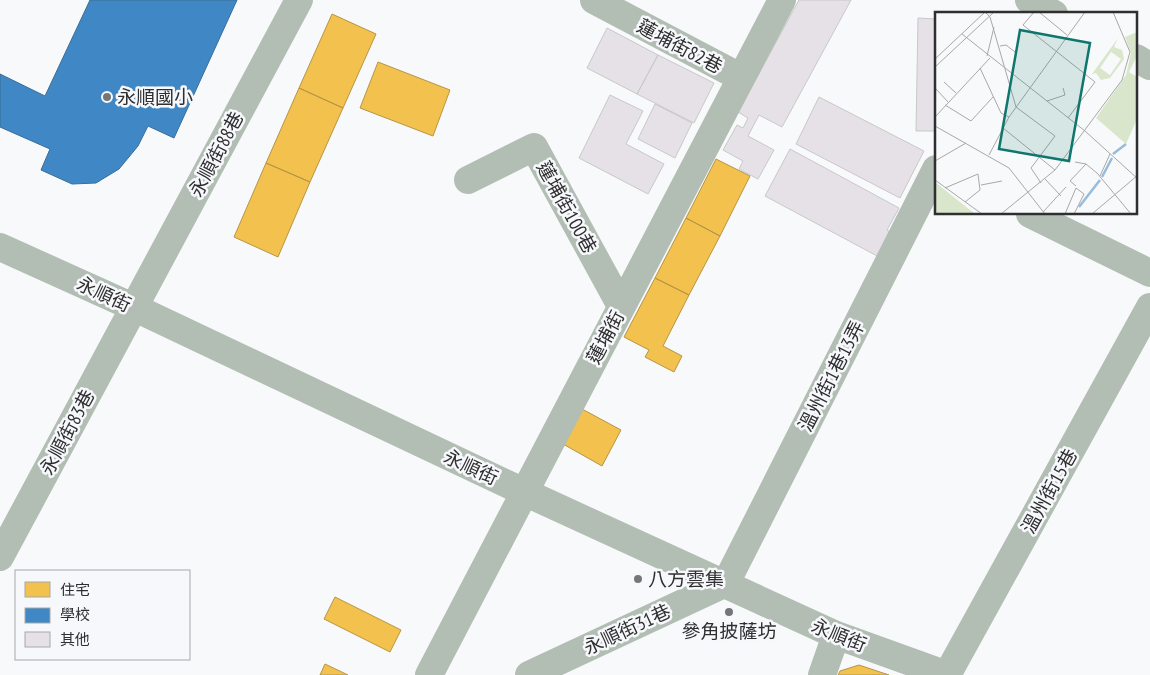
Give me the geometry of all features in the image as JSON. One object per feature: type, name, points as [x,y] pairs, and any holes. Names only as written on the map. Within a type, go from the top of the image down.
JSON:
[{"type":"street","name":"永順街88巷","points":[[134,307],[298,0]]},
{"type":"street","name":"蓮埔街82巷","points":[[594,0],[740,77]]},
{"type":"street","name":"蓮埔街","points":[[429,675],[740,77],[782,0]]},
{"type":"street","points":[[1029,0],[1050,12]]},
{"type":"street","points":[[1138,59],[1150,66]]},
{"type":"street","name":"蓮埔街100巷","points":[[468,180],[534,147],[621,306]]},
{"type":"street","name":"溫州街1巷13弄","points":[[726,583],[935,171]]},
{"type":"street","points":[[1032,215],[1150,274]]},
{"type":"street","name":"永順街","points":[[0,247],[134,307],[524,492],[836,635],[947,675]]},
{"type":"street","name":"永順街83巷","points":[[0,557],[134,307]]},
{"type":"street","name":"溫州街15巷","points":[[947,675],[1150,307]]},
{"type":"street","name":"永順街31巷","points":[[529,675],[726,583]]},
{"type":"street","points":[[822,675],[836,635]]},
{"type":"building: 住宅","points":[[332,14],[376,34],[343,108],[299,88]]},
{"type":"building: 住宅","points":[[378,62],[450,90],[433,136],[360,108]]},
{"type":"building: 住宅","points":[[299,88],[343,108],[310,182],[266,163]]},
{"type":"building: 住宅","points":[[716,159],[750,176],[720,236],[686,218]]},
{"type":"building: 住宅","points":[[266,163],[310,182],[278,257],[234,237]]},
{"type":"building: 住宅","points":[[686,218],[720,236],[689,295],[655,278]]},
{"type":"building: 住宅","points":[[655,278],[689,295],[663,346],[682,356],[674,372],[645,357],[649,350],[624,337]]},
{"type":"building: 住宅","points":[[582,409],[621,430],[602,466],[563,444]]},
{"type":"building: 住宅","points":[[335,597],[401,630],[390,652],[324,619]]},
{"type":"building: 住宅","points":[[325,664],[348,675],[320,675]]},
{"type":"building: 住宅","points":[[859,665],[889,675],[838,675],[840,671]]},
{"type":"building: 學校","points":[[90,0],[237,0],[174,138],[148,126],[138,146],[119,169],[96,183],[72,184],[41,170],[50,149],[0,127],[0,74],[45,96]]},
{"type":"building: 其他","points":[[799,0],[851,0],[782,127],[759,115],[748,136],[774,150],[758,179],[739,169],[743,161],[723,150],[737,125],[743,128],[748,118],[738,112]]},
{"type":"building: 其他","points":[[918,18],[935,19],[935,131],[916,131]]},
{"type":"building: 其他","points":[[607,28],[658,55],[637,94],[587,68]]},
{"type":"building: 其他","points":[[658,55],[714,83],[694,123],[637,94]]},
{"type":"building: 其他","points":[[610,95],[643,111],[626,144],[664,164],[648,194],[579,158]]},
{"type":"building: 其他","points":[[819,97],[924,151],[900,198],[796,144]]},
{"type":"building: 其他","points":[[655,104],[692,123],[675,158],[638,139]]},
{"type":"building: 其他","points":[[790,149],[899,208],[887,230],[892,233],[879,257],[765,196]]},
{"type":"place","name":"永順國小","points":[[107,97]]},
{"type":"place","name":"八方雲集","points":[[638,579]]},
{"type":"place","name":"參角披薩坊","points":[[729,612]]}]
